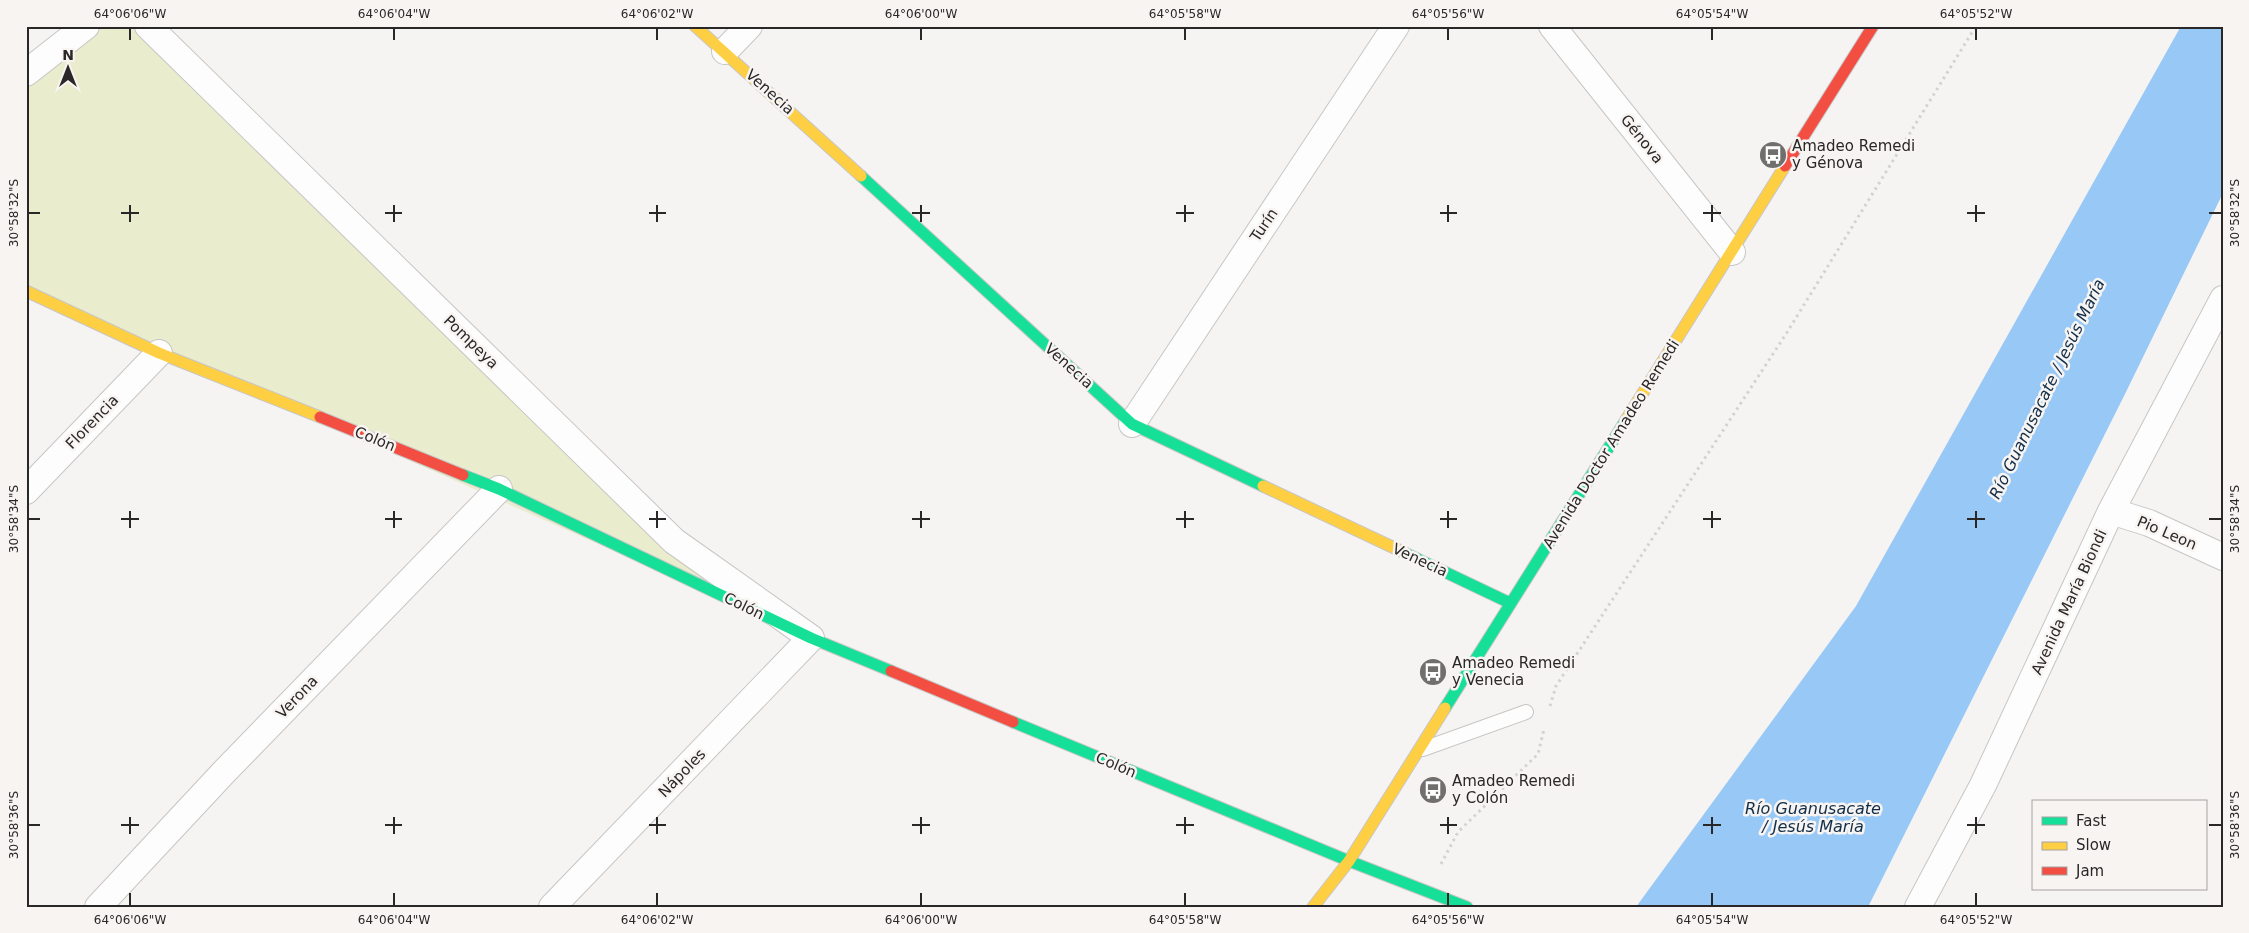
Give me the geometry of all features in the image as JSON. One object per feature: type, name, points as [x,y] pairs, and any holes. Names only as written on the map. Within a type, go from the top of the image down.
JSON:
[{"type":"street","points":[[26,73],[86,26]]},
{"type":"street","name":"Pompeya","points":[[148,26],[674,541],[811,638]]},
{"type":"street","name":"Venecia","points":[[695,26],[724,50],[1132,424],[1510,603]]},
{"type":"street","points":[[724,50],[750,26]]},
{"type":"street","name":"Turín","points":[[1132,424],[1396,26]]},
{"type":"street","name":"Génova","points":[[1552,26],[1732,252]]},
{"type":"street","name":"Avenida Doctor Amadeo Remedi","points":[[1313,907],[1349,862],[1873,26]]},
{"type":"street","name":"Colón","points":[[26,291],[159,353],[499,489],[811,638],[1349,862],[1468,907]]},
{"type":"street","name":"Avenida María Biondi","points":[[1918,907],[1983,785],[2111,510],[2223,299]]},
{"type":"street","name":"Florencia","points":[[26,491],[159,353]]},
{"type":"street","name":"Verona","points":[[98,907],[232,764],[499,489]]},
{"type":"street","name":"Pio Leon","points":[[2111,510],[2149,523],[2223,557]]},
{"type":"street","name":"Nápoles","points":[[552,907],[811,638]]},
{"type":"lane","points":[[1420,750],[1526,712]]},
{"type":"path","points":[[1549,711],[1556,686],[1781,342],[1976,26]]},
{"type":"path","points":[[1427,891],[1458,832],[1538,754],[1547,720]]},
{"type":"green space","points":[[86,26],[148,26],[674,541],[811,638],[26,291],[26,73]]},
{"type":"water","name":"Río Guanusacate / Jesús María","points":[[2181,26],[2223,26],[2223,193],[2125,394],[1868,907],[1636,907],[1856,606]]},
{"type":"traffic: fast","points":[[861,176],[1132,424],[1263,486]]},
{"type":"traffic: fast","points":[[1445,708],[1626,420]]},
{"type":"traffic: fast","points":[[463,475],[499,489],[811,638],[891,671]]},
{"type":"traffic: fast","points":[[1405,553],[1510,603]]},
{"type":"traffic: fast","points":[[1013,722],[1349,861],[1467,907]]},
{"type":"traffic: slow","points":[[695,26],[861,176]]},
{"type":"traffic: slow","points":[[1626,420],[1785,166]]},
{"type":"traffic: slow","points":[[26,291],[159,353],[320,417]]},
{"type":"traffic: slow","points":[[1263,486],[1405,553]]},
{"type":"traffic: slow","points":[[1313,907],[1349,861],[1445,708]]},
{"type":"traffic: jam","points":[[1785,166],[1873,26]]},
{"type":"traffic: jam","points":[[320,417],[463,475]]},
{"type":"traffic: jam","points":[[891,671],[1013,722]]},
{"type":"place","name":"Amadeo Remedi y Génova","points":[[1773,155]]},
{"type":"place","name":"Amadeo Remedi y Venecia","points":[[1433,672]]},
{"type":"place","name":"Amadeo Remedi y Colón","points":[[1433,790]]}]
